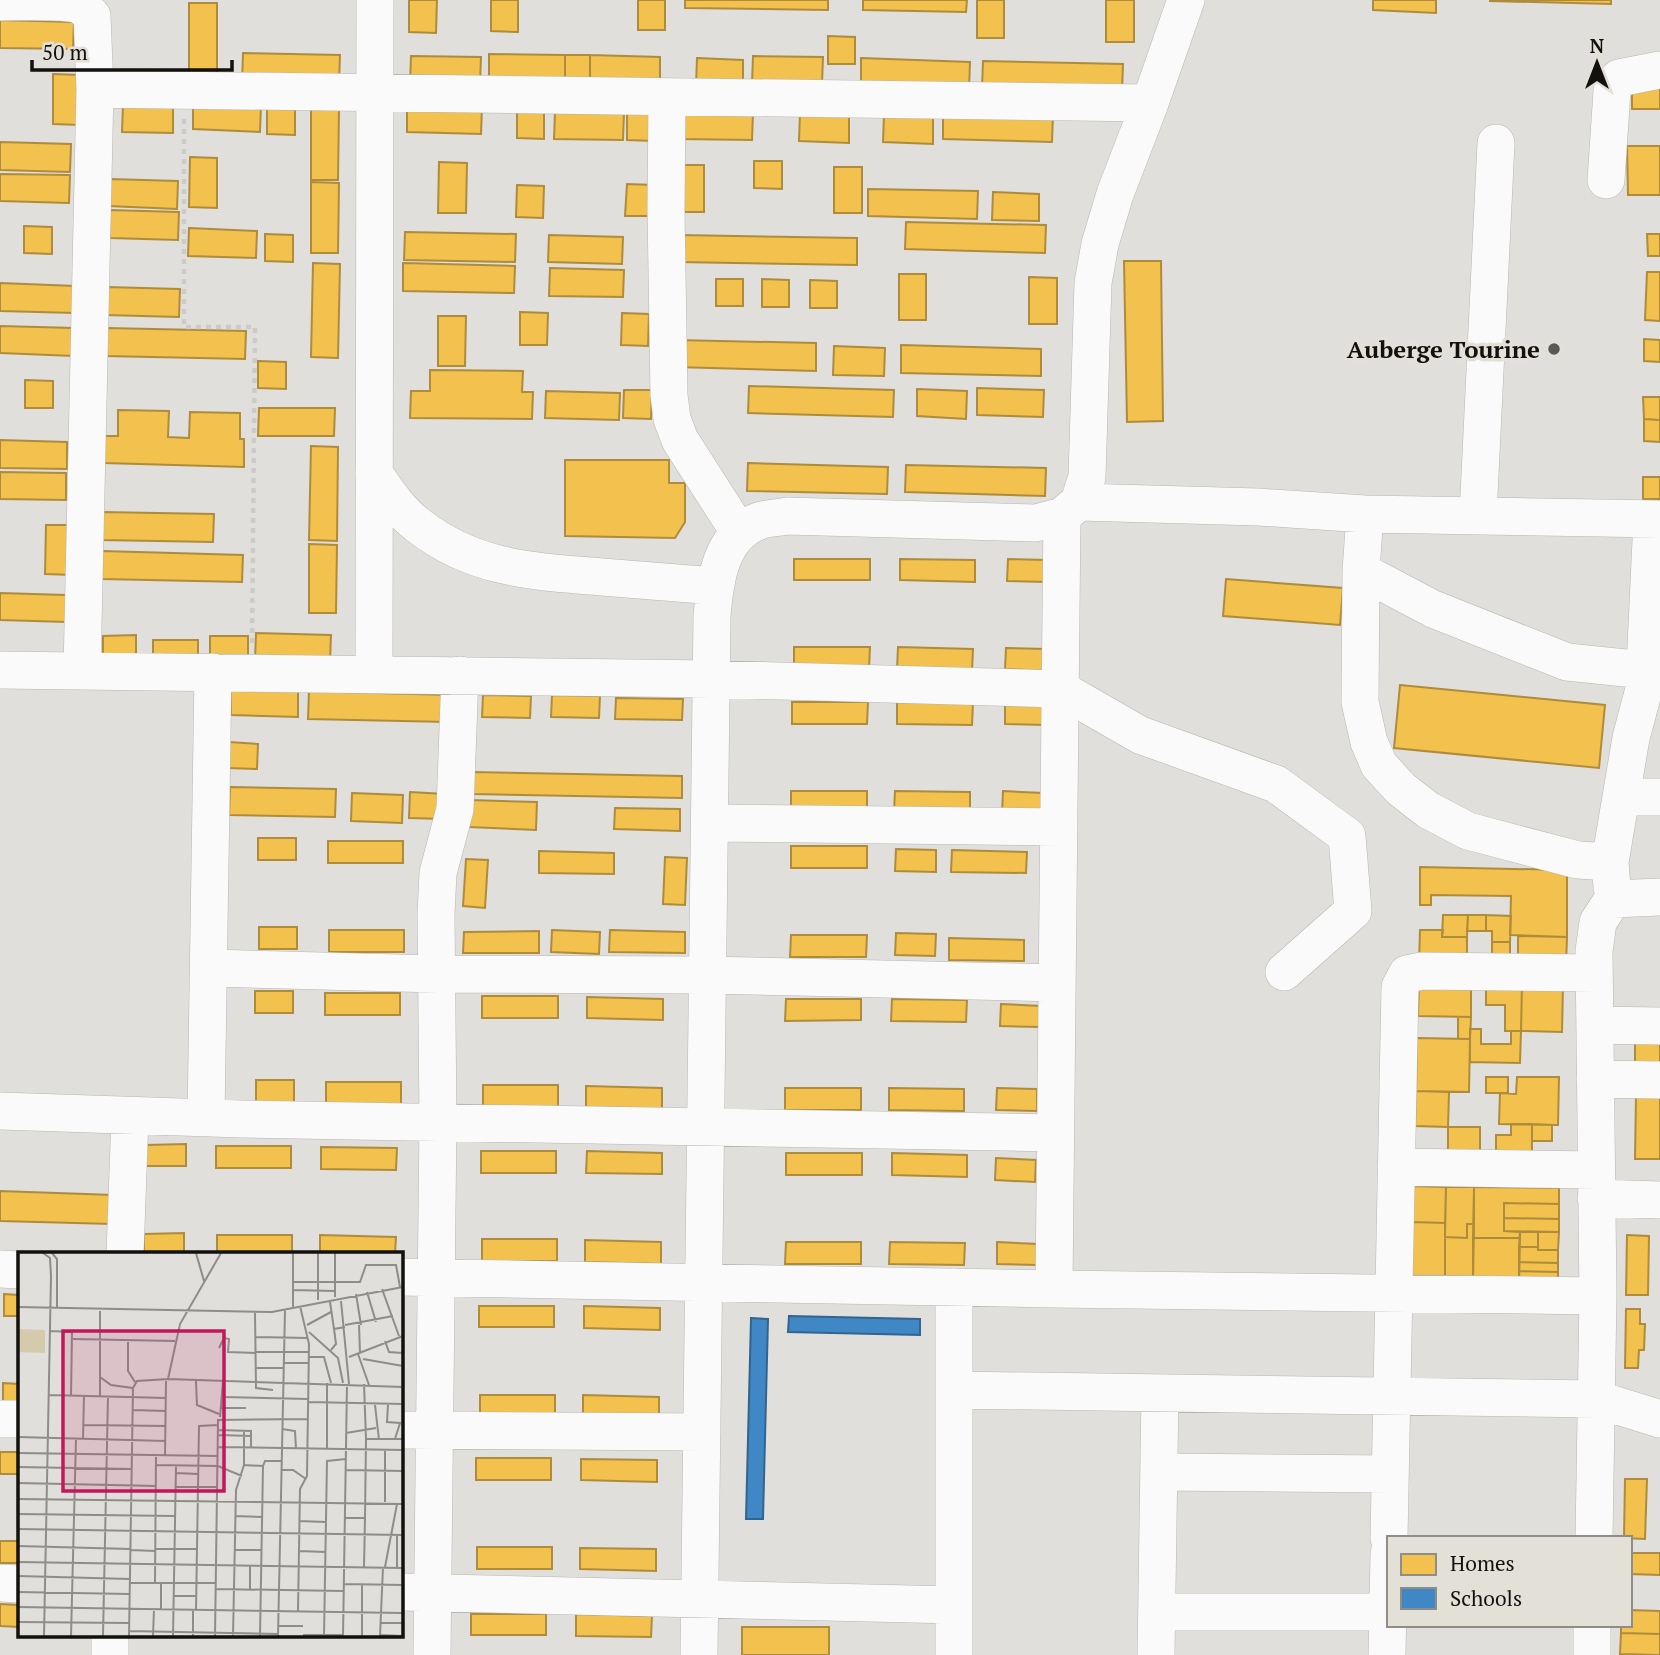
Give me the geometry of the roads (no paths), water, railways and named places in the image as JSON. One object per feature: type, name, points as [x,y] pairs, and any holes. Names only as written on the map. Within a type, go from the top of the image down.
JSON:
[{"type":"street","points":[[374,674],[375,0]]},
{"type":"street","points":[[1054,1289],[1060,689],[1071,509],[1087,477],[1093,282],[1100,244],[1115,194],[1186,0]]},
{"type":"street","points":[[0,2],[78,5],[92,16],[95,89],[82,671]]},
{"type":"street","points":[[1606,180],[1612,92],[1619,78],[1660,70]]},
{"type":"street","points":[[95,89],[1150,103]]},
{"type":"street","points":[[667,98],[666,210],[669,395],[672,419],[680,440],[739,532]]},
{"type":"street","points":[[1478,516],[1496,142]]},
{"type":"street","points":[[374,473],[396,504],[418,526],[448,545],[491,563],[532,571],[715,586]]},
{"type":"street","points":[[699,1655],[712,616],[715,586],[723,556],[739,532],[759,521],[787,516],[1036,523],[1071,509],[1258,508],[1365,514],[1656,519],[1649,683],[1631,738],[1610,862],[1613,899],[1598,922],[1594,951],[1598,1296],[1594,1536]]},
{"type":"street","points":[[1365,514],[1361,571],[1360,702],[1369,742],[1379,765],[1401,789],[1428,810],[1468,831],[1578,860],[1610,862]]},
{"type":"street","points":[[1361,571],[1433,609],[1567,662],[1649,683]]},
{"type":"street","points":[[0,670],[712,679],[1060,689],[1140,735],[1276,784],[1347,836],[1353,911],[1284,972]]},
{"type":"street","points":[[206,1118],[213,672]]},
{"type":"street","points":[[432,1655],[417,1592],[419,1277],[438,1122],[438,873],[455,808],[460,675]]},
{"type":"street","points":[[1622,797],[1660,797]]},
{"type":"street","points":[[709,823],[1059,827]]},
{"type":"street","points":[[1613,899],[1660,897]]},
{"type":"street","points":[[209,968],[1057,983]]},
{"type":"street","points":[[1389,1536],[1400,987],[1407,974],[1422,971],[1594,973]]},
{"type":"street","points":[[1595,1025],[1660,1026]]},
{"type":"street","points":[[1595,1079],[1660,1080]]},
{"type":"street","points":[[0,1111],[206,1118],[1055,1133]]},
{"type":"street","points":[[125,1252],[130,1116]]},
{"type":"street","points":[[1396,1167],[1596,1184],[1660,1200]]},
{"type":"street","points":[[0,1269],[18,1270]]},
{"type":"street","points":[[419,1277],[1598,1296]]},
{"type":"street","points":[[954,1287],[954,1655]]},
{"type":"street","points":[[954,1390],[1596,1399],[1660,1419]]},
{"type":"street","points":[[1156,1655],[1160,1393]]},
{"type":"street","points":[[0,1419],[18,1419]]},
{"type":"street","points":[[418,1431],[702,1432]]},
{"type":"street","points":[[1159,1472],[1390,1474]]},
{"type":"street","points":[[0,1583],[18,1584]]},
{"type":"street","points":[[417,1592],[954,1605]]},
{"type":"street","points":[[1157,1612],[1387,1612]]},
{"type":"street","points":[[1387,1655],[1388,1627]]},
{"type":"street","points":[[1591,1655],[1592,1627]]},
{"type":"place","name":"Auberge Tourine","points":[[1554,349]]}]
